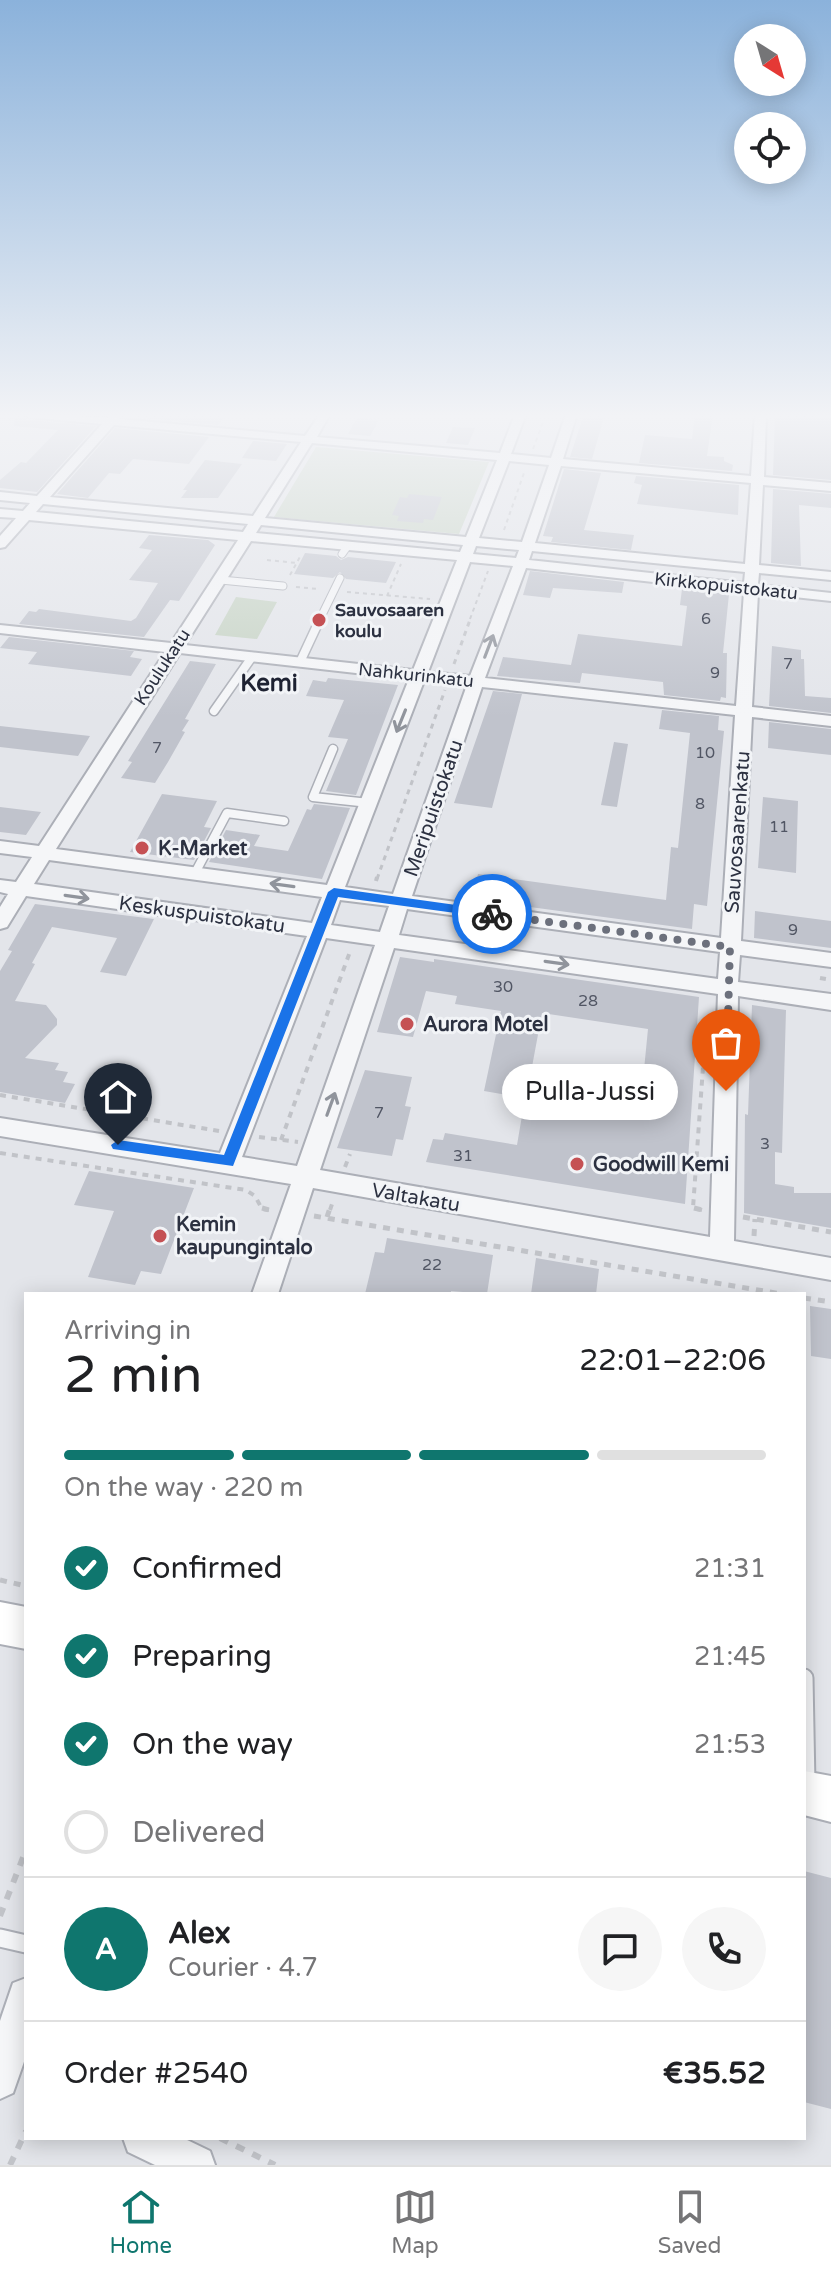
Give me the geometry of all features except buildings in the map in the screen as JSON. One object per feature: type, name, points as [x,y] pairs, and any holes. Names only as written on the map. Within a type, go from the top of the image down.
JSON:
[{"type":"main road","points":[[0,1623],[24,1628]]},
{"type":"street","name":"Kirkkopuistokatu","points":[[18,515],[246,537],[344,550],[468,549]]},
{"type":"street","name":"Kirkkopuistokatu","points":[[193,515],[831,597]]},
{"type":"street","name":"Koulukatu","points":[[0,922],[10,888],[44,852],[221,580],[258,515]]},
{"type":"street","points":[[228,1162],[481,515]]},
{"type":"street","name":"Meripuistokatu","points":[[266,1292],[477,681],[538,515]]},
{"type":"street","name":"Sauvosaarenkatu","points":[[722,1250],[728,986],[755,515]]},
{"type":"street","points":[[0,544],[26,516]]},
{"type":"street","name":"Kirkkopuistokatu","points":[[524,556],[831,576]]},
{"type":"street","name":"Nahkurinkatu","points":[[0,629],[831,721]]},
{"type":"street","name":"Keskuspuistokatu","points":[[0,847],[831,960]]},
{"type":"street","name":"Keskuspuistokatu","points":[[10,888],[831,1002]]},
{"type":"street","name":"Valtakatu","points":[[0,1127],[228,1162],[831,1269]]},
{"type":"street","points":[[12,2070],[24,2007]]},
{"type":"street","points":[[146,2140],[196,2165]]},
{"type":"lane","points":[[300,662],[340,578]]},
{"type":"lane","points":[[221,580],[283,586]]},
{"type":"lane","points":[[214,711],[252,657]]},
{"type":"lane","points":[[333,749],[313,797],[369,803]]},
{"type":"lane","points":[[195,873],[227,813],[284,821]]},
{"type":"lane","points":[[806,1701],[814,1795]]},
{"type":"lane","points":[[0,1938],[24,1944]]},
{"type":"path","points":[[500,540],[509,515]]},
{"type":"path","points":[[267,560],[300,563]]},
{"type":"path","points":[[453,668],[491,565]]},
{"type":"path","points":[[374,886],[446,688]]},
{"type":"path","points":[[281,1140],[351,946]]},
{"type":"path","points":[[704,1057],[693,1208],[831,1232]]},
{"type":"path","points":[[6,1095],[316,1145]]},
{"type":"path","points":[[0,1153],[246,1190],[255,1196],[262,1209],[327,1217],[770,1292]]},
{"type":"path","points":[[327,1217],[333,1202]]},
{"type":"path","points":[[806,1298],[831,1302]]},
{"type":"path","points":[[0,1580],[24,1586]]},
{"type":"path","points":[[0,1916],[24,1855]]},
{"type":"path","points":[[10,2165],[24,2135]]},
{"type":"path","points":[[224,2140],[275,2165]]},
{"type":"green space","points":[[275,515],[467,515],[459,534]]},
{"type":"green space","points":[[236,597],[277,602],[257,639],[215,635]]},
{"type":"way so far","points":[[492,914],[730,947],[726,1091]]},
{"type":"place","name":"Sauvosaaren koulu","points":[[319,620]]},
{"type":"place","name":"K-Market","points":[[142,848]]},
{"type":"place","name":"Aurora Motel","points":[[407,1024]]},
{"type":"place","name":"Pulla-Jussi","points":[[726,1091]]},
{"type":"place","name":"Goodwill Kemi","points":[[577,1164]]},
{"type":"place","name":"Kemin kaupungintalo","points":[[160,1236]]},
{"type":"district","name":"Kemi","points":[[269,683]]},
{"type":"route","points":[[118,1145],[228,1162],[334,892],[492,914]]}]
